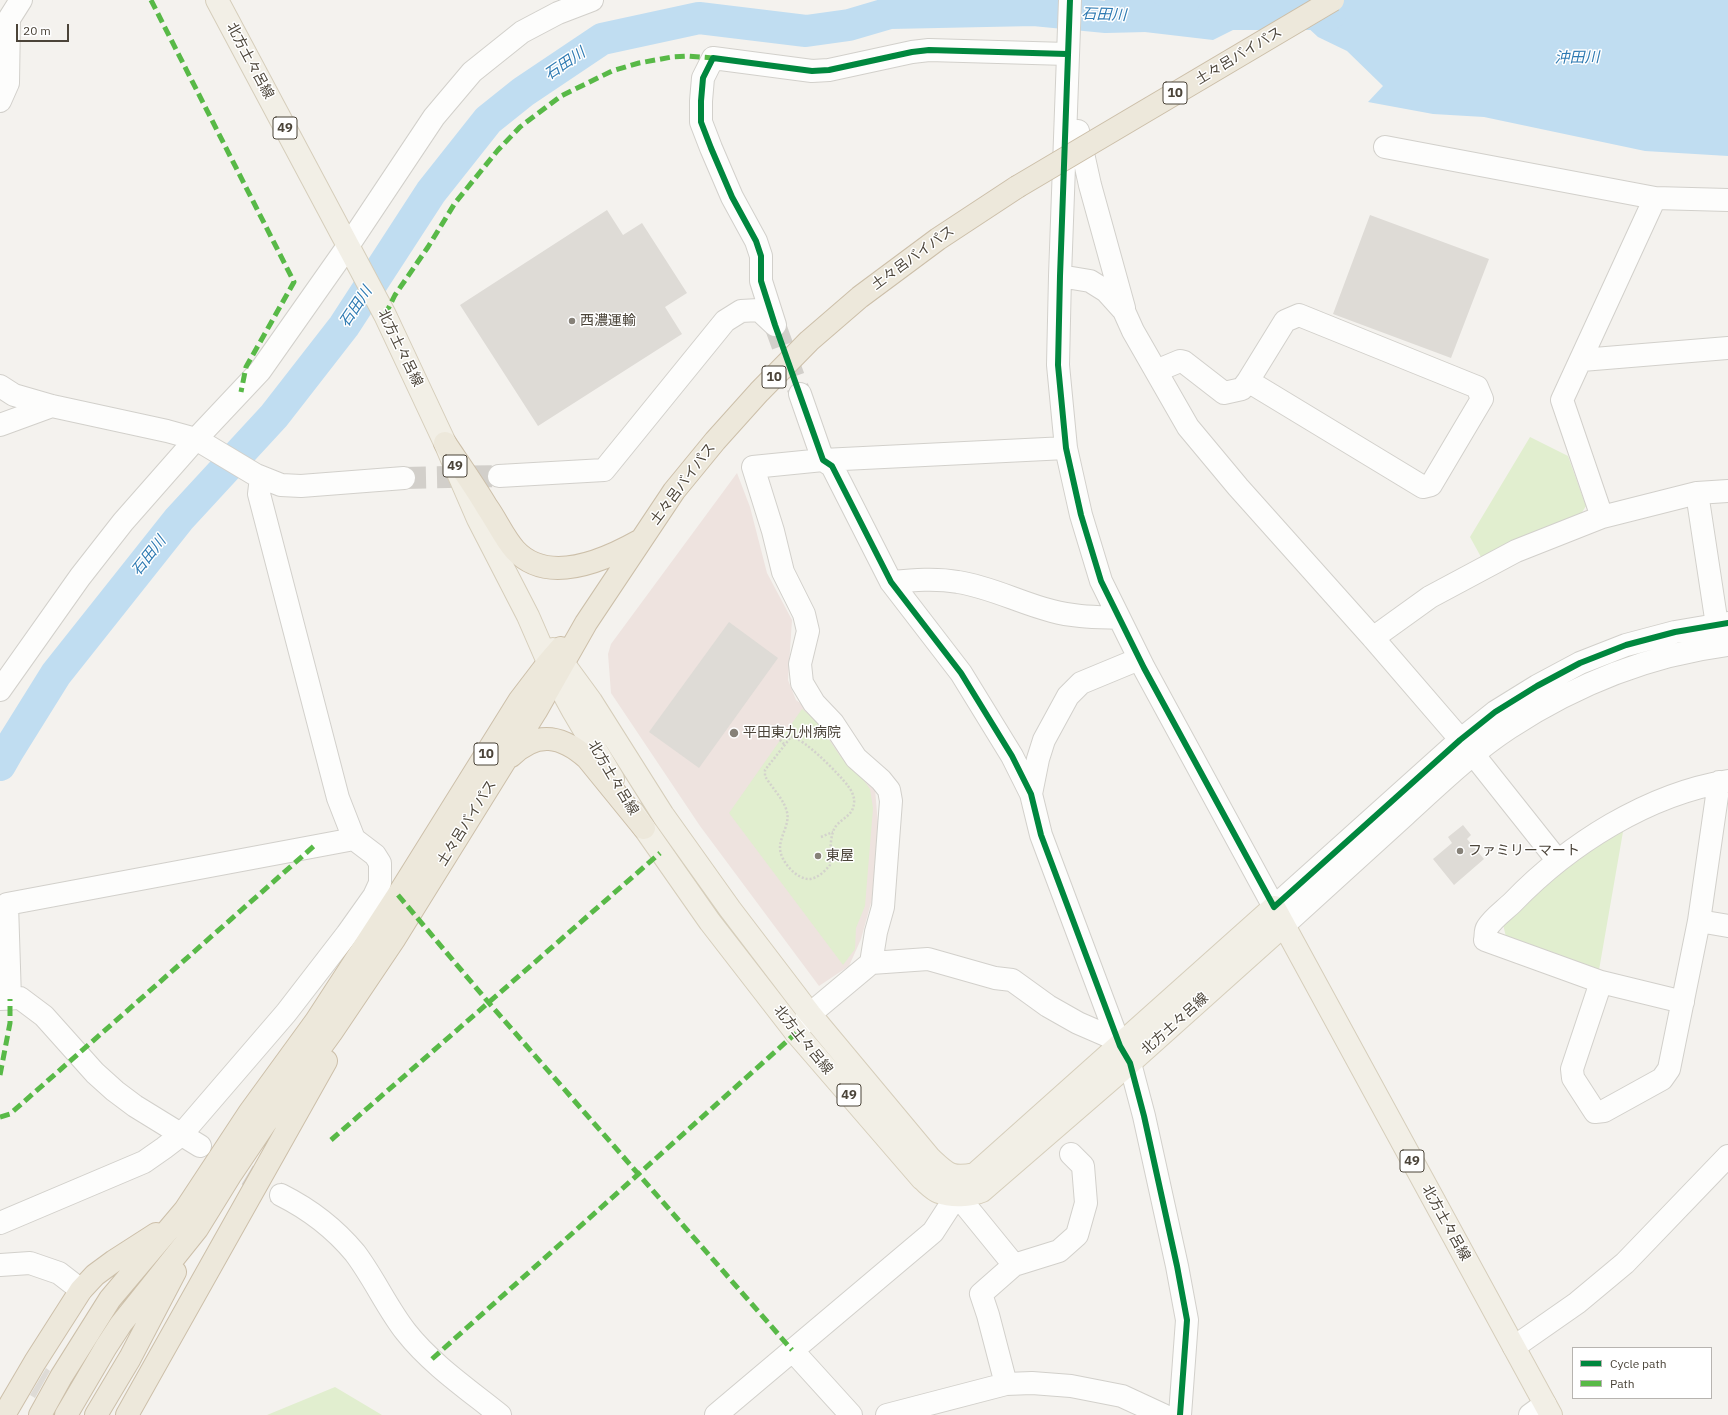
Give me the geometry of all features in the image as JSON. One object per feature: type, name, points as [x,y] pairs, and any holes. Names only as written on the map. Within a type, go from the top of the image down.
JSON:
[{"type":"highway","name":"土々呂バイパス","points":[[395,938],[505,762],[556,664],[586,623],[674,491],[715,441],[759,392],[809,341],[860,297],[896,270],[938,239],[1017,187],[1333,0]]},
{"type":"highway","points":[[445,443],[488,507],[506,539],[515,551],[526,560],[540,566],[553,569],[572,567],[591,563],[639,542]]},
{"type":"highway","name":"土々呂バイパス","points":[[185,1210],[249,1113],[316,1021],[398,895],[519,701],[556,664]]},
{"type":"highway","points":[[505,762],[518,749],[530,742],[541,739],[554,739],[565,742],[576,748],[587,758],[644,828]]},
{"type":"highway","points":[[96,1415],[130,1358],[197,1229],[260,1132],[331,1033],[395,938]]},
{"type":"highway","points":[[127,1415],[395,938]]},
{"type":"highway","points":[[4,1415],[80,1290],[94,1275],[152,1236],[185,1210]]},
{"type":"highway","points":[[40,1415],[61,1377],[110,1299],[185,1210]]},
{"type":"highway","points":[[66,1415],[106,1346],[121,1324],[197,1229]]},
{"type":"main road","name":"北方土々呂線","points":[[217,0],[385,315],[445,443],[478,519],[528,616],[556,664],[576,718],[644,828],[710,922],[796,1033],[922,1179],[939,1192],[958,1186]]},
{"type":"main road","name":"北方土々呂線","points":[[556,664],[591,701],[663,814],[730,909],[810,1014],[930,1158],[946,1172],[958,1186],[973,1195],[982,1191],[1125,1055],[1279,916],[1514,1347],[1542,1411]]},
{"type":"street","points":[[0,102],[8,83],[5,17],[21,0]]},
{"type":"street","points":[[0,690],[90,564],[123,522],[202,442],[260,371],[351,251],[434,117],[472,72],[522,32],[558,12],[592,0]]},
{"type":"street","points":[[1070,0],[1058,365],[1066,448],[1081,516],[1101,581],[1139,659],[1279,916],[1466,747],[1495,712],[1537,686],[1580,663],[1626,646],[1675,632],[1722,624],[1697,494]]},
{"type":"street","points":[[499,476],[604,470],[725,322],[741,311],[759,310],[775,325],[761,281],[761,256],[756,241],[732,197],[711,148],[702,122],[701,100],[703,78],[713,58],[812,71],[829,70],[912,52],[929,50],[1068,47]]},
{"type":"street","points":[[1068,87],[1090,185],[1124,310],[1156,371],[1188,426],[1238,487],[1374,638],[1466,747],[1558,861]]},
{"type":"street","points":[[1385,147],[1655,198],[1728,200]]},
{"type":"street","points":[[1602,517],[1562,400],[1582,360],[1655,198]]},
{"type":"street","points":[[1060,276],[1090,281],[1106,291],[1124,310]]},
{"type":"street","points":[[1156,371],[1180,362],[1184,362],[1224,393],[1242,390],[1285,321],[1299,315],[1477,387],[1482,399],[1431,485],[1423,487],[1248,381]]},
{"type":"street","points":[[1582,360],[1728,348]]},
{"type":"street","points":[[0,386],[14,394],[52,406],[167,431],[202,442],[259,476],[281,485],[301,486],[404,478]]},
{"type":"street","points":[[800,394],[823,460],[832,466],[891,582],[961,673],[1012,756],[1031,794],[1041,835],[1125,1055],[1144,1116],[1177,1266],[1187,1320],[1180,1415]]},
{"type":"street","points":[[0,425],[52,406]]},
{"type":"street","points":[[871,963],[876,932],[884,907],[891,801],[889,790],[881,780],[856,758],[833,723],[814,703],[802,683],[800,664],[808,631],[804,614],[783,572],[774,531],[753,467],[823,460],[1066,448]]},
{"type":"street","points":[[0,1223],[144,1162],[180,1135],[286,1013],[347,934],[374,896],[380,883],[380,864],[375,855],[354,838],[338,798],[263,509],[259,476]]},
{"type":"street","points":[[1374,638],[1430,597],[1516,551],[1602,517],[1697,494],[1728,491]]},
{"type":"street","points":[[891,582],[923,579],[957,582],[986,588],[1052,611],[1080,617],[1119,618]]},
{"type":"street","points":[[1466,747],[1509,728],[1547,704],[1590,683],[1634,667],[1674,655],[1728,645]]},
{"type":"street","points":[[1031,794],[1038,759],[1044,740],[1068,696],[1081,683],[1139,659]]},
{"type":"street","points":[[1601,982],[1572,1069],[1573,1078],[1595,1112],[1604,1111],[1662,1079],[1669,1069],[1699,921],[1723,781],[1665,798],[1617,821],[1558,861],[1528,886],[1486,929],[1485,940],[1601,982],[1682,1002]]},
{"type":"street","points":[[200,1146],[180,1135],[115,1091],[95,1073],[44,1016],[20,998],[5,999],[7,904],[354,838]]},
{"type":"street","points":[[1699,921],[1728,926]]},
{"type":"street","points":[[796,1033],[810,1014],[871,963],[928,959],[995,978],[1012,980],[1048,1006],[1078,1023],[1108,1036],[1125,1055]]},
{"type":"street","points":[[1006,1384],[981,1294],[1014,1265],[1059,1251],[1077,1235],[1086,1203],[1083,1166],[1071,1154]]},
{"type":"street","points":[[1514,1347],[1577,1303],[1625,1263],[1728,1156]]},
{"type":"street","points":[[716,1415],[933,1232],[958,1186],[1014,1265]]},
{"type":"street","points":[[281,1195],[298,1203],[324,1222],[354,1253],[406,1332],[432,1359],[500,1415]]},
{"type":"street","points":[[0,1265],[30,1263],[59,1273],[80,1290]]},
{"type":"street","points":[[792,1350],[850,1415]]},
{"type":"street","points":[[887,1415],[1006,1384],[1032,1383],[1071,1386],[1122,1396],[1163,1415]]},
{"type":"path","points":[[777,737],[784,744]]},
{"type":"path","points":[[791,737],[796,737],[823,760],[849,787],[854,801],[853,810],[848,817],[835,826],[830,865],[824,871],[810,879],[800,877],[787,864],[780,848],[787,823],[787,812],[765,776],[766,770],[784,744],[791,737]]},
{"type":"path","points":[[821,837],[834,832]]},
{"type":"shaded area","name":"平田東九州病院","points":[[737,473],[750,507],[767,573],[792,620],[788,680],[796,700],[810,710],[875,789],[878,824],[872,899],[861,939],[849,966],[819,986],[700,826],[611,693],[608,654],[611,644]]},
{"type":"green space","points":[[1530,437],[1568,456],[1586,506],[1581,514],[1549,526],[1481,557],[1470,537]]},
{"type":"green space","name":"平田東九州病院","points":[[802,709],[816,720],[840,756],[860,775],[870,789],[873,808],[865,906],[856,928],[855,949],[843,965],[729,813]]},
{"type":"green space","points":[[1624,826],[1599,970],[1506,937],[1502,920],[1535,891]]},
{"type":"green space","points":[[335,1387],[382,1415],[267,1415]]},
{"type":"water","name":"沖田川","points":[[1105,0],[1728,0],[1728,156],[1645,151],[1484,117],[1433,114],[1368,102],[1383,86],[1347,51],[1318,37],[1279,1],[1270,1],[1245,24],[1213,40],[1102,27]]},
{"type":"building","name":"西濃運輸","points":[[607,210],[623,235],[642,223],[687,293],[665,307],[682,334],[538,426],[460,305]]},
{"type":"building","points":[[1370,215],[1489,259],[1451,358],[1333,314]]},
{"type":"building","name":"平田東九州病院","points":[[729,622],[778,658],[699,768],[649,732]]},
{"type":"building","name":"ファミリーマート","points":[[1463,825],[1471,835],[1467,839],[1484,859],[1454,885],[1433,859],[1452,843],[1448,837]]},
{"type":"building","points":[[46,1368],[50,1371],[35,1398],[30,1395]]},
{"type":"waterway","name":"石田川","points":[[0,765],[56,674],[179,519],[274,416],[344,326],[431,192],[488,120],[523,92],[602,39],[699,18],[806,31],[849,25],[890,13],[1034,10],[1106,17],[1146,16]]},
{"type":"waterway","name":"石田川","points":[[1213,14],[1330,14]]},
{"type":"tunnel","points":[[775,325],[800,394]]},
{"type":"tunnel","points":[[404,478],[499,476]]},
{"type":"tunnel","points":[[219,1158],[281,1195]]},
{"type":"marked path","points":[[151,0],[294,282],[246,367],[241,392]]},
{"type":"marked path","points":[[385,315],[395,295],[428,247],[455,203],[498,150],[520,127],[561,96],[612,71],[639,63],[672,57],[688,56],[713,58]]},
{"type":"marked path","points":[[0,1117],[10,1114],[314,846]]},
{"type":"marked path","points":[[331,1140],[660,853]]},
{"type":"marked path","points":[[398,895],[489,1003],[792,1350]]},
{"type":"marked path","points":[[0,1075],[10,1023],[10,999]]},
{"type":"marked path","points":[[432,1359],[796,1033]]},
{"type":"cycle path","points":[[1070,0],[1058,365],[1066,448],[1081,515],[1101,581],[1144,668],[1274,907],[1460,740],[1495,712],[1537,686],[1580,663],[1626,645],[1675,632],[1728,623]]},
{"type":"cycle path","points":[[1067,54],[929,50],[912,52],[829,70],[812,71],[713,58],[703,78],[701,122],[732,197],[756,241],[761,256],[761,281],[823,460],[832,466],[891,582],[961,673],[1012,756],[1031,794],[1041,835],[1120,1046],[1130,1063],[1144,1116],[1177,1266],[1187,1320],[1180,1415]]},
{"type":"place","name":"西濃運輸","points":[[572,321]]},
{"type":"place","name":"平田東九州病院","points":[[734,733]]},
{"type":"place","name":"ファミリーマート","points":[[1460,851]]},
{"type":"place","name":"東屋","points":[[818,856]]}]
